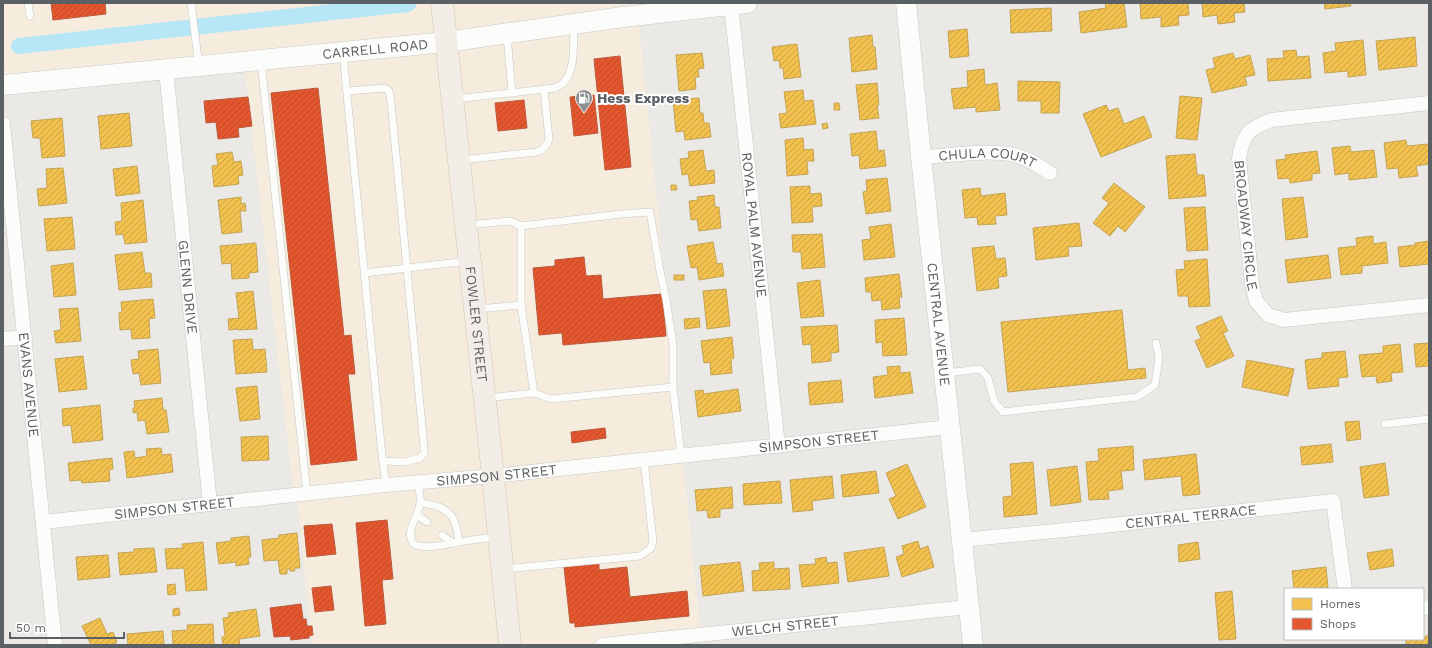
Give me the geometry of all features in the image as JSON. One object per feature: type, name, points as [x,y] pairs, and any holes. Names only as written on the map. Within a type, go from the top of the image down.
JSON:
[{"type":"main road","name":"FOWLER STREET","points":[[442,3],[510,645]]},
{"type":"street","name":"CENTRAL AVENUE","points":[[906,3],[949,428],[973,645]]},
{"type":"street","name":"CARRELL ROAD","points":[[3,85],[446,42],[574,24],[739,4]]},
{"type":"street","name":"ROYAL PALM AVENUE","points":[[739,4],[778,446]]},
{"type":"street","name":"GLENN DRIVE","points":[[166,70],[210,504]]},
{"type":"street","name":"BROADWAY CIRCLE","points":[[1429,103],[1271,120],[1254,126],[1242,140],[1239,158],[1252,284],[1256,301],[1268,315],[1284,320],[1429,305]]},
{"type":"street","name":"EVANS AVENUE","points":[[3,124],[5,163],[25,337],[55,645]]},
{"type":"street","name":"CHULA COURT","points":[[921,158],[1004,153],[1024,158],[1050,173]]},
{"type":"street","points":[[3,339],[25,337]]},
{"type":"street","name":"SIMPSON STREET","points":[[43,522],[386,485],[493,476],[949,428]]},
{"type":"street","name":"CENTRAL TERRACE","points":[[961,540],[1333,501],[1344,588]]},
{"type":"street","name":"WELCH STREET","points":[[602,645],[968,607]]},
{"type":"lane","points":[[28,3],[30,16]]},
{"type":"lane","points":[[191,3],[199,66]]},
{"type":"lane","points":[[452,100],[555,88],[564,83],[572,66],[574,24]]},
{"type":"lane","points":[[507,33],[512,93]]},
{"type":"lane","points":[[343,51],[386,485]]},
{"type":"lane","points":[[261,59],[307,494]]},
{"type":"lane","points":[[347,91],[379,88],[385,88],[389,91],[407,268],[424,453],[420,458],[405,462],[384,461]]},
{"type":"lane","points":[[459,160],[537,152],[543,149],[547,145],[549,139],[544,89]]},
{"type":"lane","points":[[466,225],[510,221],[521,226],[650,212],[672,338],[673,387],[681,456]]},
{"type":"lane","points":[[521,226],[521,305],[534,393]]},
{"type":"lane","points":[[364,273],[470,261]]},
{"type":"lane","points":[[475,309],[521,305]]},
{"type":"lane","points":[[944,374],[980,369],[988,378],[994,401],[1003,412],[1136,397],[1155,385],[1159,357],[1156,343]]},
{"type":"lane","points":[[485,398],[534,393],[551,399],[673,387]]},
{"type":"lane","points":[[1384,424],[1429,419]]},
{"type":"lane","points":[[502,570],[640,556],[651,548],[654,541],[644,460]]},
{"type":"lane","points":[[418,482],[420,502],[418,515],[411,531],[410,538],[415,545],[422,547],[433,547],[499,537]]},
{"type":"lane","points":[[420,502],[435,504],[449,514],[455,523],[456,543]]},
{"type":"lane","points":[[418,515],[427,522]]},
{"type":"lane","points":[[442,535],[456,543]]},
{"type":"shaded area","points":[[3,3],[434,3],[437,33],[5,76],[3,56]]},
{"type":"shaded area","points":[[450,3],[637,3],[638,6],[453,31]]},
{"type":"shaded area","points":[[639,24],[701,639],[650,645],[517,645],[455,49]]},
{"type":"shaded area","points":[[439,51],[501,645],[312,645],[297,497],[294,497],[245,70]]},
{"type":"building: Homes","points":[[1105,3],[1124,3],[1127,27],[1081,33],[1079,12],[1106,8]]},
{"type":"building: Homes","points":[[1140,3],[1188,3],[1189,15],[1178,16],[1179,25],[1161,27],[1161,17],[1141,19]]},
{"type":"building: Homes","points":[[1202,3],[1244,3],[1245,12],[1234,13],[1235,22],[1218,24],[1217,15],[1203,17]]},
{"type":"building: Homes","points":[[1324,3],[1350,3],[1351,6],[1325,9]]},
{"type":"building: Homes","points":[[1051,8],[1052,31],[1011,33],[1010,10]]},
{"type":"building: Homes","points":[[967,29],[969,56],[950,58],[948,31]]},
{"type":"building: Homes","points":[[872,35],[873,47],[875,47],[877,69],[852,72],[849,38]]},
{"type":"building: Homes","points":[[1415,37],[1417,66],[1379,70],[1376,41]]},
{"type":"building: Homes","points":[[1363,40],[1366,75],[1348,77],[1348,71],[1325,73],[1323,53],[1336,51],[1335,43]]},
{"type":"building: Homes","points":[[797,44],[801,77],[784,79],[783,68],[780,68],[779,60],[774,61],[772,47]]},
{"type":"building: Homes","points":[[1296,50],[1297,57],[1309,56],[1311,78],[1268,81],[1267,59],[1284,58],[1283,51]]},
{"type":"building: Homes","points":[[702,53],[704,68],[698,69],[699,77],[695,77],[696,89],[679,91],[676,55]]},
{"type":"building: Homes","points":[[1233,53],[1235,59],[1250,55],[1255,75],[1245,77],[1247,85],[1212,93],[1206,70],[1215,68],[1213,58]]},
{"type":"building: Homes","points":[[984,69],[985,85],[997,83],[1000,110],[976,112],[976,107],[954,109],[951,89],[968,87],[967,71]]},
{"type":"building: Homes","points":[[1018,81],[1060,82],[1059,113],[1041,113],[1041,101],[1018,101]]},
{"type":"building: Homes","points":[[877,83],[879,105],[877,105],[879,118],[860,120],[856,85]]},
{"type":"building: Homes","points":[[803,90],[804,101],[813,100],[816,124],[781,128],[779,114],[787,113],[784,92]]},
{"type":"building: Homes","points":[[1180,96],[1202,98],[1197,140],[1176,138]]},
{"type":"building: Homes","points":[[699,98],[700,113],[703,113],[704,123],[709,123],[711,137],[685,140],[684,131],[676,132],[673,100]]},
{"type":"building: Homes","points":[[834,103],[839,103],[840,110],[834,110]]},
{"type":"building: Homes","points":[[1106,105],[1109,111],[1118,108],[1124,124],[1144,116],[1152,137],[1101,157],[1083,114]]},
{"type":"building: Homes","points":[[129,113],[132,146],[101,149],[98,116]]},
{"type":"building: Homes","points":[[62,118],[65,156],[42,158],[40,138],[33,138],[31,121]]},
{"type":"building: Homes","points":[[827,123],[828,128],[823,129],[822,124]]},
{"type":"building: Homes","points":[[876,131],[878,151],[884,150],[886,166],[860,169],[859,155],[852,156],[850,134]]},
{"type":"building: Homes","points":[[803,138],[804,150],[813,149],[814,161],[807,161],[808,174],[787,176],[785,140]]},
{"type":"building: Homes","points":[[1406,140],[1407,146],[1429,144],[1429,164],[1416,166],[1418,176],[1399,178],[1398,168],[1387,169],[1384,143]]},
{"type":"building: Homes","points":[[1350,146],[1351,152],[1374,150],[1377,177],[1349,180],[1349,173],[1335,175],[1332,148]]},
{"type":"building: Homes","points":[[703,150],[706,171],[714,170],[715,183],[690,186],[688,174],[682,175],[680,159],[689,158],[688,152]]},
{"type":"building: Homes","points":[[1317,151],[1320,173],[1312,174],[1312,180],[1290,183],[1289,178],[1278,179],[1276,160],[1286,159],[1285,155]]},
{"type":"building: Homes","points":[[232,152],[234,162],[241,161],[243,175],[238,176],[239,184],[214,187],[212,166],[218,165],[216,154]]},
{"type":"building: Homes","points":[[1195,154],[1197,175],[1204,175],[1206,196],[1169,199],[1166,156]]},
{"type":"building: Homes","points":[[137,166],[140,193],[116,196],[113,169]]},
{"type":"building: Homes","points":[[63,168],[67,203],[39,206],[37,189],[47,188],[46,169]]},
{"type":"building: Homes","points":[[887,178],[891,211],[866,214],[863,192],[867,191],[866,180]]},
{"type":"building: Homes","points":[[1114,183],[1145,207],[1125,232],[1118,226],[1110,236],[1093,223],[1109,203],[1102,198]]},
{"type":"building: Homes","points":[[671,185],[676,185],[677,190],[671,190]]},
{"type":"building: Homes","points":[[810,186],[810,194],[821,193],[822,206],[812,207],[813,222],[792,223],[790,187]]},
{"type":"building: Homes","points":[[980,188],[981,196],[1005,193],[1007,215],[995,216],[996,224],[978,225],[977,217],[965,218],[962,190]]},
{"type":"building: Homes","points":[[714,195],[715,207],[719,207],[721,228],[699,231],[697,219],[691,220],[689,201],[698,200],[697,197]]},
{"type":"building: Homes","points":[[241,197],[241,204],[245,203],[246,211],[240,211],[242,232],[222,234],[218,200]]},
{"type":"building: Homes","points":[[1303,197],[1308,237],[1286,240],[1282,199]]},
{"type":"building: Homes","points":[[143,200],[147,242],[125,244],[123,234],[116,235],[115,222],[122,221],[121,203]]},
{"type":"building: Homes","points":[[1205,207],[1208,250],[1187,251],[1184,208]]},
{"type":"building: Homes","points":[[72,217],[75,249],[47,251],[44,219]]},
{"type":"building: Homes","points":[[1079,223],[1082,246],[1068,247],[1069,256],[1036,260],[1033,228]]},
{"type":"building: Homes","points":[[891,224],[895,257],[864,260],[862,240],[871,239],[869,227]]},
{"type":"building: Homes","points":[[822,234],[825,267],[802,269],[801,252],[793,252],[792,235]]},
{"type":"building: Homes","points":[[1373,236],[1373,244],[1386,242],[1388,263],[1362,266],[1362,273],[1341,275],[1338,248],[1357,246],[1356,238]]},
{"type":"building: Homes","points":[[1429,241],[1429,264],[1400,267],[1398,247],[1415,245],[1415,243]]},
{"type":"building: Homes","points":[[713,242],[717,264],[722,263],[724,276],[699,280],[697,267],[691,268],[687,246]]},
{"type":"building: Homes","points":[[256,243],[258,272],[249,273],[249,278],[232,279],[231,263],[222,264],[220,246]]},
{"type":"building: Homes","points":[[994,246],[996,259],[1005,258],[1007,276],[998,277],[999,288],[977,291],[972,248]]},
{"type":"building: Homes","points":[[142,252],[145,273],[151,273],[152,287],[119,290],[115,255]]},
{"type":"building: Homes","points":[[1328,255],[1331,278],[1288,283],[1285,260]]},
{"type":"building: Homes","points":[[1207,259],[1210,306],[1189,307],[1188,296],[1178,296],[1176,270],[1185,269],[1184,261]]},
{"type":"building: Homes","points":[[73,263],[76,295],[54,297],[51,266]]},
{"type":"building: Homes","points":[[899,274],[902,297],[899,297],[900,308],[882,310],[881,300],[872,301],[871,292],[866,292],[865,278]]},
{"type":"building: Homes","points":[[674,275],[684,275],[684,280],[674,280]]},
{"type":"building: Homes","points":[[820,280],[824,316],[801,318],[797,283]]},
{"type":"building: Homes","points":[[726,289],[730,326],[707,329],[703,291]]},
{"type":"building: Homes","points":[[253,291],[257,329],[229,330],[228,319],[239,318],[236,293]]},
{"type":"building: Homes","points":[[153,299],[155,318],[149,319],[150,338],[132,339],[131,329],[120,330],[119,313],[122,312],[121,302]]},
{"type":"building: Homes","points":[[78,308],[81,341],[56,343],[54,331],[61,330],[59,309]]},
{"type":"building: Homes","points":[[1122,310],[1128,370],[1145,368],[1146,378],[1008,392],[1001,322]]},
{"type":"building: Homes","points":[[1221,316],[1228,331],[1223,333],[1234,356],[1207,368],[1195,341],[1201,338],[1196,327]]},
{"type":"building: Homes","points":[[699,318],[700,327],[685,329],[684,319]]},
{"type":"building: Homes","points":[[904,318],[907,355],[883,356],[882,342],[876,343],[875,320]]},
{"type":"building: Homes","points":[[837,325],[839,352],[831,353],[831,361],[812,363],[811,344],[803,345],[801,327]]},
{"type":"building: Homes","points":[[732,337],[734,358],[731,359],[732,373],[711,375],[710,362],[704,363],[701,341]]},
{"type":"building: Homes","points":[[252,339],[253,350],[265,349],[267,372],[236,374],[233,340]]},
{"type":"building: Homes","points":[[1429,343],[1429,366],[1416,367],[1414,344]]},
{"type":"building: Homes","points":[[1400,344],[1403,372],[1391,373],[1392,381],[1377,383],[1376,376],[1362,377],[1359,355],[1383,353],[1383,346]]},
{"type":"building: Homes","points":[[158,349],[161,383],[141,385],[139,373],[133,374],[131,360],[139,359],[138,351]]},
{"type":"building: Homes","points":[[1345,351],[1348,377],[1338,378],[1339,386],[1308,389],[1305,360],[1322,358],[1322,353]]},
{"type":"building: Homes","points":[[83,356],[87,389],[59,392],[55,359]]},
{"type":"building: Homes","points":[[1247,360],[1294,369],[1288,396],[1242,387]]},
{"type":"building: Homes","points":[[900,366],[900,373],[910,372],[913,393],[875,398],[873,377],[888,375],[887,367]]},
{"type":"building: Homes","points":[[841,380],[843,402],[810,405],[808,383]]},
{"type":"building: Homes","points":[[257,386],[260,419],[240,421],[236,388]]},
{"type":"building: Homes","points":[[738,389],[741,411],[698,417],[695,391],[703,390],[704,394]]},
{"type":"building: Homes","points":[[162,398],[163,410],[166,410],[169,432],[147,434],[145,420],[138,421],[137,412],[133,413],[133,408],[135,408],[134,401]]},
{"type":"building: Homes","points":[[100,405],[103,440],[73,443],[71,425],[63,426],[62,409]]},
{"type":"building: Homes","points":[[1359,421],[1361,439],[1347,441],[1345,422]]},
{"type":"building: Homes","points":[[268,436],[269,460],[242,461],[241,437]]},
{"type":"building: Homes","points":[[1331,444],[1333,462],[1302,465],[1300,447]]},
{"type":"building: Homes","points":[[1133,446],[1134,470],[1121,471],[1123,489],[1108,491],[1109,499],[1089,500],[1086,462],[1099,461],[1098,449]]},
{"type":"building: Homes","points":[[161,448],[162,455],[171,454],[173,472],[127,478],[124,452],[134,451],[135,458],[147,456],[146,449]]},
{"type":"building: Homes","points":[[1196,454],[1200,494],[1183,496],[1181,476],[1145,480],[1143,460]]},
{"type":"building: Homes","points":[[112,458],[113,469],[109,470],[110,481],[82,483],[81,480],[70,481],[68,463]]},
{"type":"building: Homes","points":[[1033,462],[1037,514],[1004,517],[1003,497],[1012,496],[1010,464]]},
{"type":"building: Homes","points":[[1385,463],[1389,495],[1364,498],[1360,467]]},
{"type":"building: Homes","points":[[907,464],[926,507],[898,519],[889,499],[896,496],[886,473]]},
{"type":"building: Homes","points":[[1077,466],[1081,502],[1051,506],[1047,470]]},
{"type":"building: Homes","points":[[876,471],[879,493],[843,497],[841,475]]},
{"type":"building: Homes","points":[[832,476],[834,498],[812,501],[813,510],[793,512],[790,480]]},
{"type":"building: Homes","points":[[780,481],[782,503],[744,505],[743,484]]},
{"type":"building: Homes","points":[[732,487],[733,508],[720,509],[720,517],[708,518],[707,510],[697,511],[695,490]]},
{"type":"building: Homes","points":[[297,533],[300,568],[294,568],[295,571],[290,571],[290,569],[287,569],[287,574],[280,574],[278,560],[264,561],[262,540],[279,538],[279,535]]},
{"type":"building: Homes","points":[[249,536],[251,557],[248,557],[249,564],[236,566],[236,562],[219,564],[216,543],[231,541],[231,538]]},
{"type":"building: Homes","points":[[918,541],[920,549],[928,546],[934,567],[902,577],[896,557],[904,554],[902,546]]},
{"type":"building: Homes","points":[[203,542],[207,590],[186,591],[184,568],[167,569],[165,549],[183,548],[182,544]]},
{"type":"building: Homes","points":[[1198,542],[1200,559],[1179,562],[1178,545]]},
{"type":"building: Homes","points":[[884,547],[889,576],[848,582],[844,553]]},
{"type":"building: Homes","points":[[154,548],[157,572],[120,575],[118,553],[134,552],[134,549]]},
{"type":"building: Homes","points":[[1392,549],[1394,566],[1370,570],[1367,553]]},
{"type":"building: Homes","points":[[108,555],[110,577],[78,580],[76,557]]},
{"type":"building: Homes","points":[[826,557],[827,563],[837,562],[839,583],[802,587],[799,565],[816,564],[815,559]]},
{"type":"building: Homes","points":[[740,562],[744,591],[703,596],[700,566]]},
{"type":"building: Homes","points":[[774,562],[774,569],[789,568],[790,589],[753,591],[752,571],[760,570],[759,563]]},
{"type":"building: Homes","points":[[1326,567],[1328,588],[1294,588],[1292,571]]},
{"type":"building: Homes","points":[[175,584],[176,594],[168,595],[167,585]]},
{"type":"building: Homes","points":[[1232,591],[1236,639],[1219,640],[1215,593]]},
{"type":"building: Homes","points":[[179,608],[180,615],[173,616],[173,609]]},
{"type":"building: Homes","points":[[256,609],[260,636],[239,639],[240,645],[223,645],[222,637],[225,636],[223,618],[229,617],[228,613]]},
{"type":"building: Homes","points":[[100,618],[107,634],[113,632],[117,642],[114,644],[115,645],[91,645],[82,626]]},
{"type":"building: Homes","points":[[213,624],[214,645],[173,645],[172,631],[188,630],[187,625]]},
{"type":"building: Homes","points":[[163,631],[164,645],[128,645],[127,634]]},
{"type":"building: Homes","points":[[1429,634],[1429,645],[1406,645],[1406,640],[1424,640],[1424,637],[1428,636]]},
{"type":"building: Shops","points":[[51,3],[105,3],[106,14],[53,20]]},
{"type":"building: Shops","points":[[620,56],[631,167],[605,170],[594,59]]},
{"type":"building: Shops","points":[[318,88],[344,336],[351,335],[355,374],[348,374],[357,460],[311,465],[271,93]]},
{"type":"building: Shops","points":[[594,95],[598,133],[574,136],[570,97]]},
{"type":"building: Shops","points":[[248,97],[252,126],[238,128],[239,137],[218,139],[216,122],[206,123],[204,101]]},
{"type":"building: Shops","points":[[524,100],[527,128],[498,131],[495,103]]},
{"type":"building: Shops","points":[[584,257],[586,276],[601,275],[603,299],[662,294],[666,336],[563,345],[562,333],[539,335],[533,268],[555,266],[555,260]]},
{"type":"building: Shops","points":[[605,428],[606,438],[572,443],[571,432]]},
{"type":"building: Shops","points":[[387,520],[393,579],[382,580],[386,624],[365,626],[356,523]]},
{"type":"building: Shops","points":[[332,524],[336,554],[307,557],[304,526]]},
{"type":"building: Shops","points":[[599,563],[599,570],[627,567],[630,597],[687,591],[689,616],[575,627],[575,623],[570,623],[564,567]]},
{"type":"building: Shops","points":[[331,586],[334,610],[315,612],[312,588]]},
{"type":"building: Shops","points":[[301,604],[303,619],[306,619],[307,626],[312,626],[313,635],[309,636],[309,638],[291,640],[290,636],[274,637],[270,608]]},
{"type":"waterway","points":[[19,46],[408,4]]},
{"type":"place","name":"Hess Express","points":[[584,113]]}]
